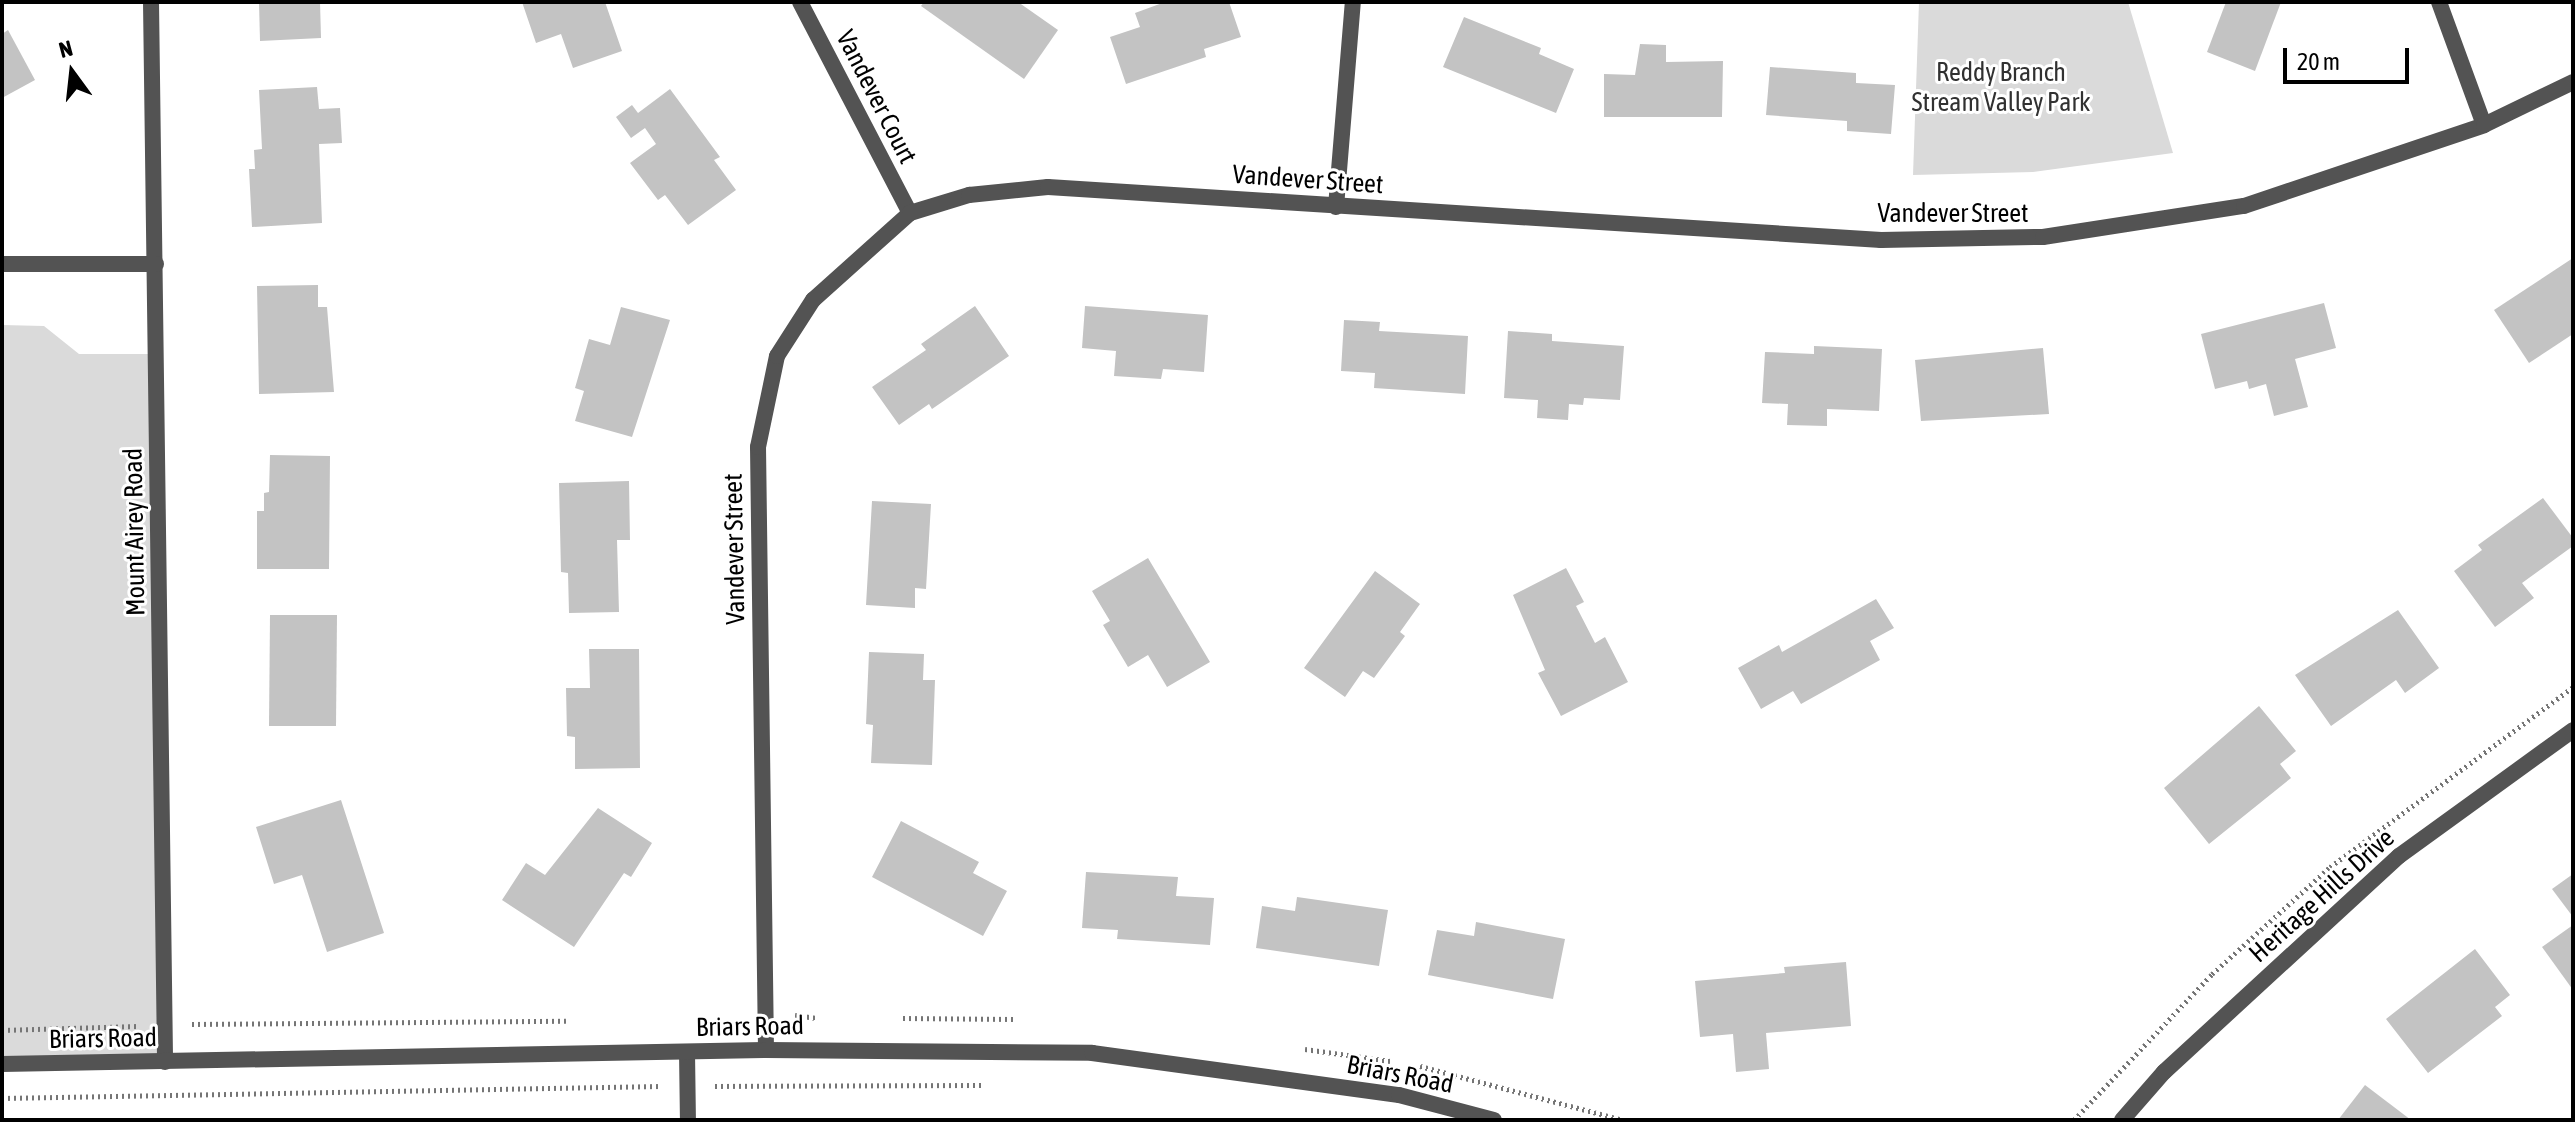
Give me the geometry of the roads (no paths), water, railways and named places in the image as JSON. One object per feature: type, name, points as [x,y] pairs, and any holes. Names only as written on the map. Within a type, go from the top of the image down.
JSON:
[{"type":"street","name":"Mount Airey Road","points":[[151,2],[165,1062]]},
{"type":"street","name":"Vandever Court","points":[[800,2],[910,213]]},
{"type":"street","points":[[1336,207],[1353,2]]},
{"type":"street","points":[[2439,2],[2484,125]]},
{"type":"street","name":"Vandever Street","points":[[766,1050],[758,447],[777,356],[813,300],[910,213],[969,195],[1048,187],[1881,240],[2043,237],[2244,206],[2484,125],[2573,82]]},
{"type":"street","points":[[2,264],[156,264]]},
{"type":"street","name":"Heritage Hills Drive","points":[[2122,1120],[2164,1072],[2399,856],[2573,730]]},
{"type":"street","name":"Briars Road","points":[[2,1064],[766,1050],[1092,1053],[1399,1095],[1494,1120]]},
{"type":"street","points":[[687,1052],[688,1120]]},
{"type":"park label","name":"Reddy Branch Stream Valley Park","points":[[2001,88]]}]
